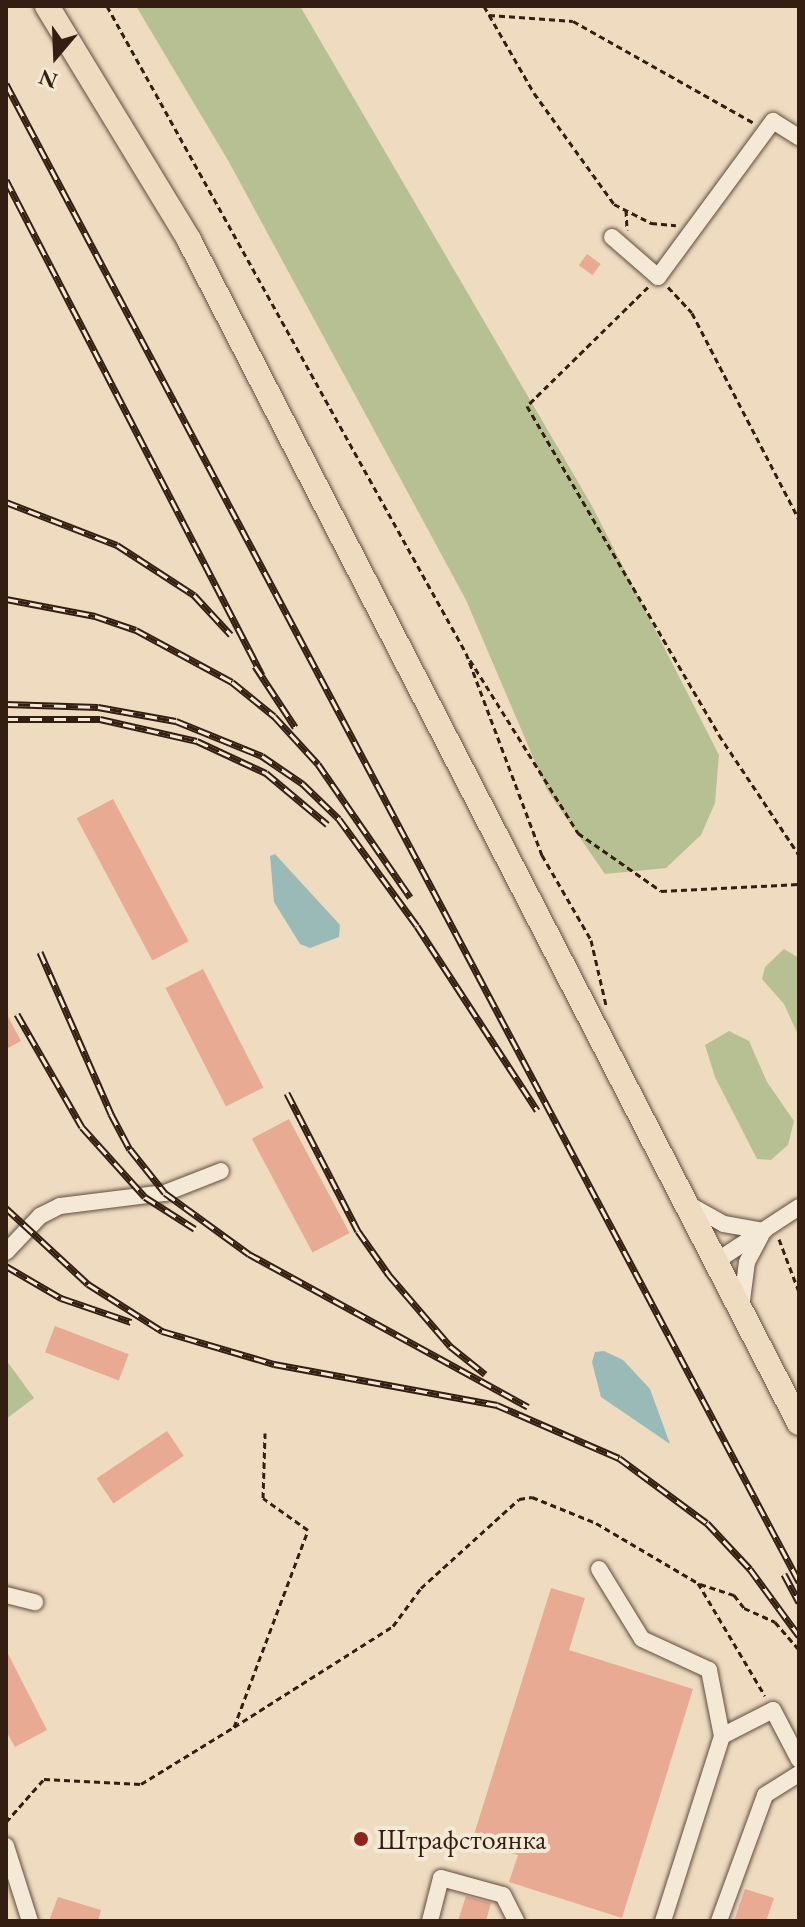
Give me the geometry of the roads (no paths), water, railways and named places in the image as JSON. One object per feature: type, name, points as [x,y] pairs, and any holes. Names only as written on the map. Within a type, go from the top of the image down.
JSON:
[{"type":"highway","points":[[47,6],[189,240],[799,1423]]},
{"type":"street","points":[[612,237],[658,277],[773,121],[799,137]]},
{"type":"street","points":[[6,1252],[40,1216],[60,1206],[165,1193],[221,1171]]},
{"type":"street","points":[[686,1203],[724,1224],[769,1228]]},
{"type":"street","points":[[715,1262],[799,1207]]},
{"type":"street","points":[[740,1310],[747,1262],[769,1228]]},
{"type":"street","points":[[599,1569],[642,1639],[709,1670],[722,1736],[663,1921]]},
{"type":"street","points":[[6,1595],[35,1602]]},
{"type":"street","points":[[722,1736],[773,1710],[799,1760]]},
{"type":"street","points":[[719,1921],[765,1795],[799,1774]]},
{"type":"street","points":[[6,1846],[30,1921]]},
{"type":"street","points":[[430,1921],[441,1878],[503,1895],[516,1921]]},
{"type":"water","points":[[275,854],[340,925],[339,937],[310,948],[300,944],[274,902],[270,856]]},
{"type":"water","points":[[604,1351],[623,1360],[650,1389],[670,1444],[601,1397],[592,1362],[595,1352]]},
{"type":"railway","points":[[6,84],[799,1582]]},
{"type":"railway","points":[[6,180],[262,675]]},
{"type":"railway","points":[[6,502],[117,545],[194,595],[231,635]]},
{"type":"railway","points":[[6,599],[95,616],[136,630],[232,682],[274,716],[318,764],[410,897]]},
{"type":"railway","points":[[255,666],[295,727]]},
{"type":"railway","points":[[6,704],[98,707],[176,721],[262,756],[303,784],[339,819],[417,926],[537,1110]]},
{"type":"railway","points":[[6,719],[100,719],[197,741],[266,773],[327,824]]},
{"type":"railway","points":[[40,952],[111,1114],[130,1149],[165,1193],[249,1254],[528,1407]]},
{"type":"railway","points":[[17,1014],[82,1127],[145,1197],[195,1229]]},
{"type":"railway","points":[[287,1093],[358,1231],[389,1275],[450,1346],[485,1374]]},
{"type":"railway","points":[[6,1208],[88,1284],[162,1331],[274,1364],[497,1405],[619,1458],[707,1523],[750,1569],[799,1636]]},
{"type":"railway","points":[[6,1266],[61,1298],[131,1322]]},
{"type":"railway","points":[[784,1574],[799,1602]]},
{"type":"place","name":"Штрафстоянка","points":[[361,1839]]}]
